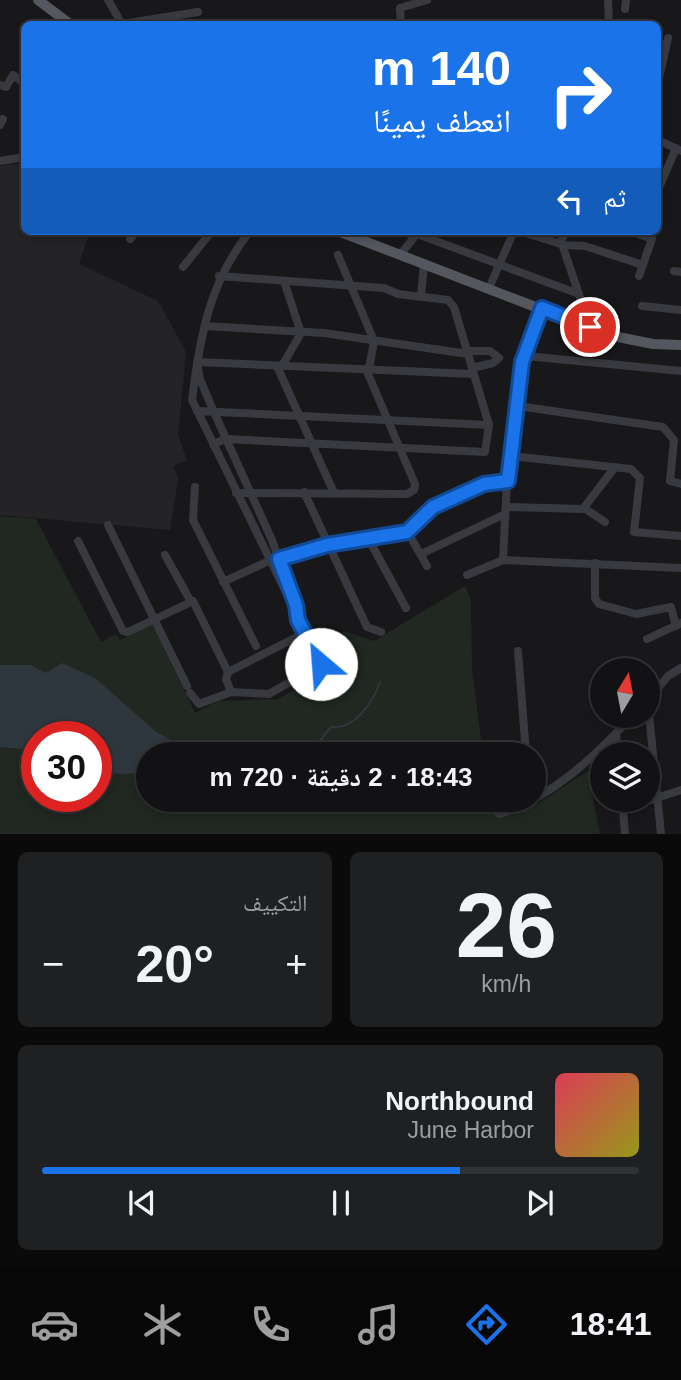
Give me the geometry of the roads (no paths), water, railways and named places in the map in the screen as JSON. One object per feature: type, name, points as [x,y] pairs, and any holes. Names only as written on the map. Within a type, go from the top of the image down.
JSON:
[{"type":"main road","points":[[38,0],[66,21]]},
{"type":"main road","points":[[353,235],[590,327],[630,340],[681,345]]},
{"type":"street","points":[[108,0],[120,21]]},
{"type":"street","points":[[401,21],[400,8],[427,0]]},
{"type":"street","points":[[608,0],[609,21]]},
{"type":"street","points":[[141,21],[198,12]]},
{"type":"street","points":[[661,70],[668,38]]},
{"type":"street","points":[[0,85],[6,87],[13,75],[21,81]]},
{"type":"street","points":[[661,142],[678,150],[661,184]]},
{"type":"street","points":[[0,161],[21,158]]},
{"type":"street","points":[[130,239],[134,235]]},
{"type":"street","points":[[183,267],[209,235]]},
{"type":"street","points":[[108,526],[189,690],[199,704],[231,692],[270,694],[320,666],[192,400],[197,362],[219,276],[247,235]]},
{"type":"street","points":[[400,255],[416,235]]},
{"type":"street","points":[[426,235],[579,294]]},
{"type":"street","points":[[489,288],[514,235]]},
{"type":"street","points":[[530,235],[564,245],[585,246],[643,265]]},
{"type":"street","points":[[564,235],[561,242],[590,327]]},
{"type":"street","points":[[639,276],[652,239],[641,235]]},
{"type":"street","points":[[236,492],[411,493],[415,484],[368,369],[374,341],[338,255]]},
{"type":"street","points":[[421,297],[424,264]]},
{"type":"street","points":[[213,444],[226,439],[485,452],[489,425],[452,302],[398,294],[384,288],[219,276]]},
{"type":"street","points":[[284,281],[301,333]]},
{"type":"street","points":[[642,306],[681,310]]},
{"type":"street","points":[[503,560],[508,481],[522,362],[542,308]]},
{"type":"street","points":[[197,362],[472,371],[499,358],[490,351],[468,352],[301,333],[205,326]]},
{"type":"street","points":[[279,366],[301,333]]},
{"type":"street","points":[[526,356],[681,371]]},
{"type":"street","points":[[197,362],[200,379],[279,559],[296,605],[298,620]]},
{"type":"street","points":[[279,366],[334,493]]},
{"type":"street","points":[[518,406],[644,421],[663,427],[674,440],[670,481],[681,484]]},
{"type":"street","points":[[197,411],[489,425]]},
{"type":"street","points":[[511,456],[631,469],[640,478],[634,532],[681,536]]},
{"type":"street","points":[[584,508],[615,467]]},
{"type":"street","points":[[223,582],[269,561],[327,545],[407,532],[433,507],[484,484],[508,481]]},
{"type":"street","points":[[195,487],[193,520],[256,646]]},
{"type":"street","points":[[304,492],[368,627],[381,632]]},
{"type":"street","points":[[421,554],[506,511],[584,508],[605,522]]},
{"type":"street","points":[[407,532],[427,566]]},
{"type":"street","points":[[368,538],[406,608]]},
{"type":"street","points":[[78,541],[123,631],[128,632],[190,600]]},
{"type":"street","points":[[165,555],[193,601],[228,672],[226,679],[231,692]]},
{"type":"street","points":[[467,575],[503,560],[681,568]]},
{"type":"street","points":[[595,564],[595,598],[599,604],[636,614],[671,607],[678,624],[647,639]]},
{"type":"street","points":[[228,672],[305,633]]},
{"type":"street","points":[[517,651],[525,742]]},
{"type":"street","points":[[660,686],[668,676],[681,668]]},
{"type":"street","points":[[546,790],[584,763],[621,728]]},
{"type":"street","points":[[616,734],[617,742]]},
{"type":"street","points":[[660,798],[681,790]]},
{"type":"street","points":[[499,814],[504,812]]},
{"type":"street","points":[[623,812],[625,834]]},
{"type":"street","points":[[658,812],[661,834]]},
{"type":"waterway","points":[[319,742],[331,727],[347,724],[362,714],[380,682]]}]
